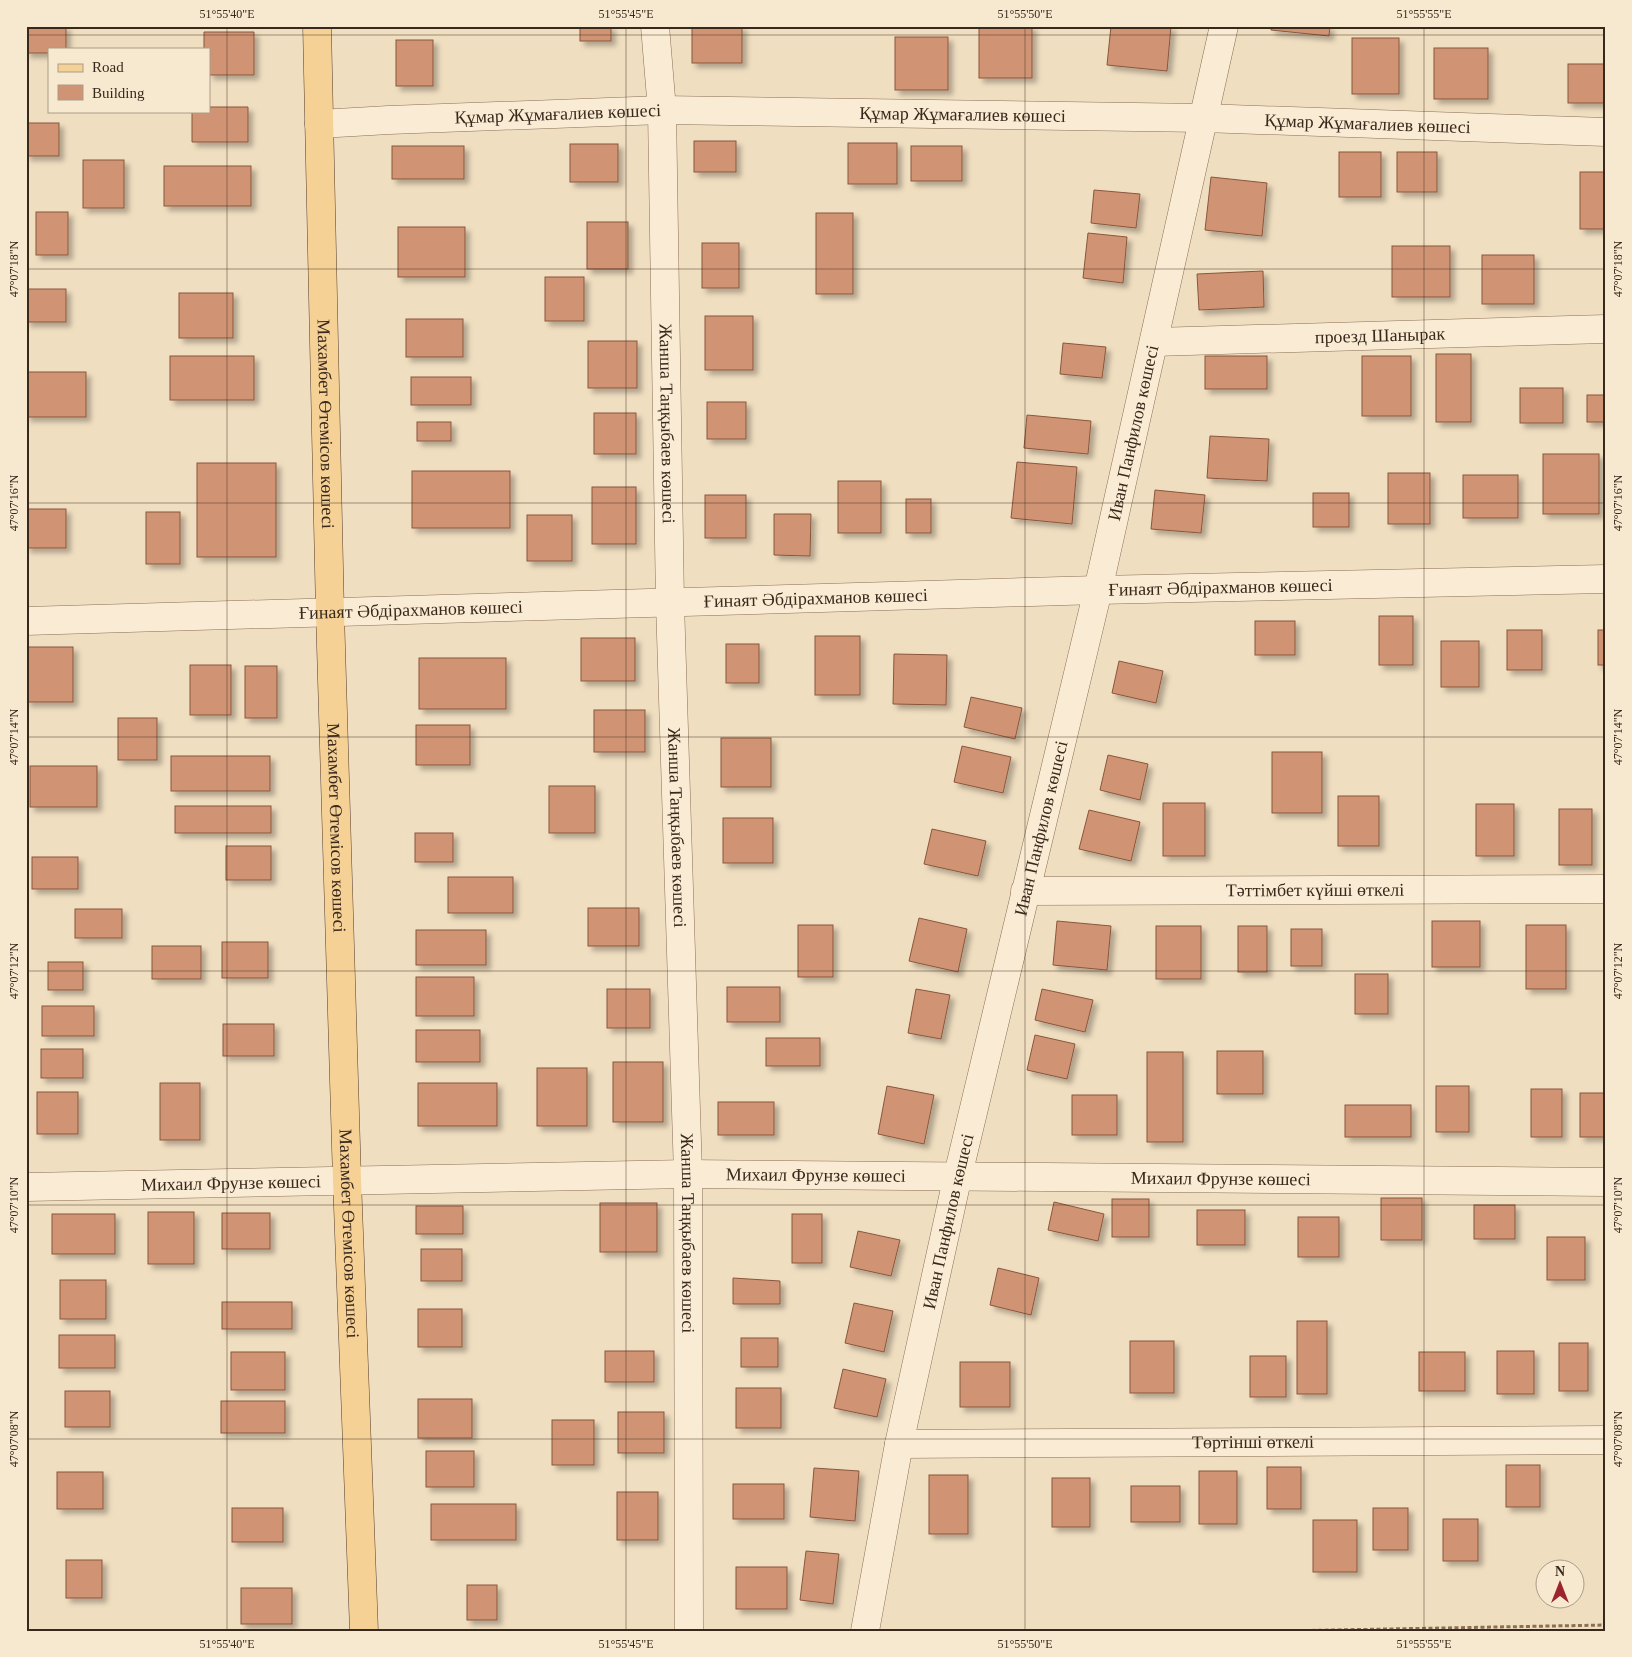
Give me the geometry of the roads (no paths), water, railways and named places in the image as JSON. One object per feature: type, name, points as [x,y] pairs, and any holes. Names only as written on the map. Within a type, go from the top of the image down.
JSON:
[{"type":"main road","name":"Махамбет Өтемісов көшесі","points":[[317,26],[330,613],[347,1180],[364,1631]]},
{"type":"street","name":"Жанша Таңқыбаев көшесі","points":[[655,26],[662,110],[670,603],[688,1174],[688,1631]]},
{"type":"street","name":"Иван Панфилов көшесі","points":[[865,1631],[899,1444],[958,1175],[1098,590],[1224,26]]},
{"type":"street","name":"Құмар Жұмағалиев көшесі","points":[[319,124],[662,110],[1203,118],[1606,132]]},
{"type":"street","name":"проезд Шанырак","points":[[1154,342],[1606,329]]},
{"type":"street","name":"Ғинаят Әбдірахманов көшесі","points":[[26,620],[330,613],[1098,590],[1606,579]]},
{"type":"street","name":"Тәттімбет күйші өткелі","points":[[1025,891],[1606,889]]},
{"type":"street","name":"Михаил Фрунзе көшесі","points":[[26,1188],[688,1174],[1606,1182]]},
{"type":"street","name":"Төртінші өткелі","points":[[899,1444],[1606,1440]]}]
